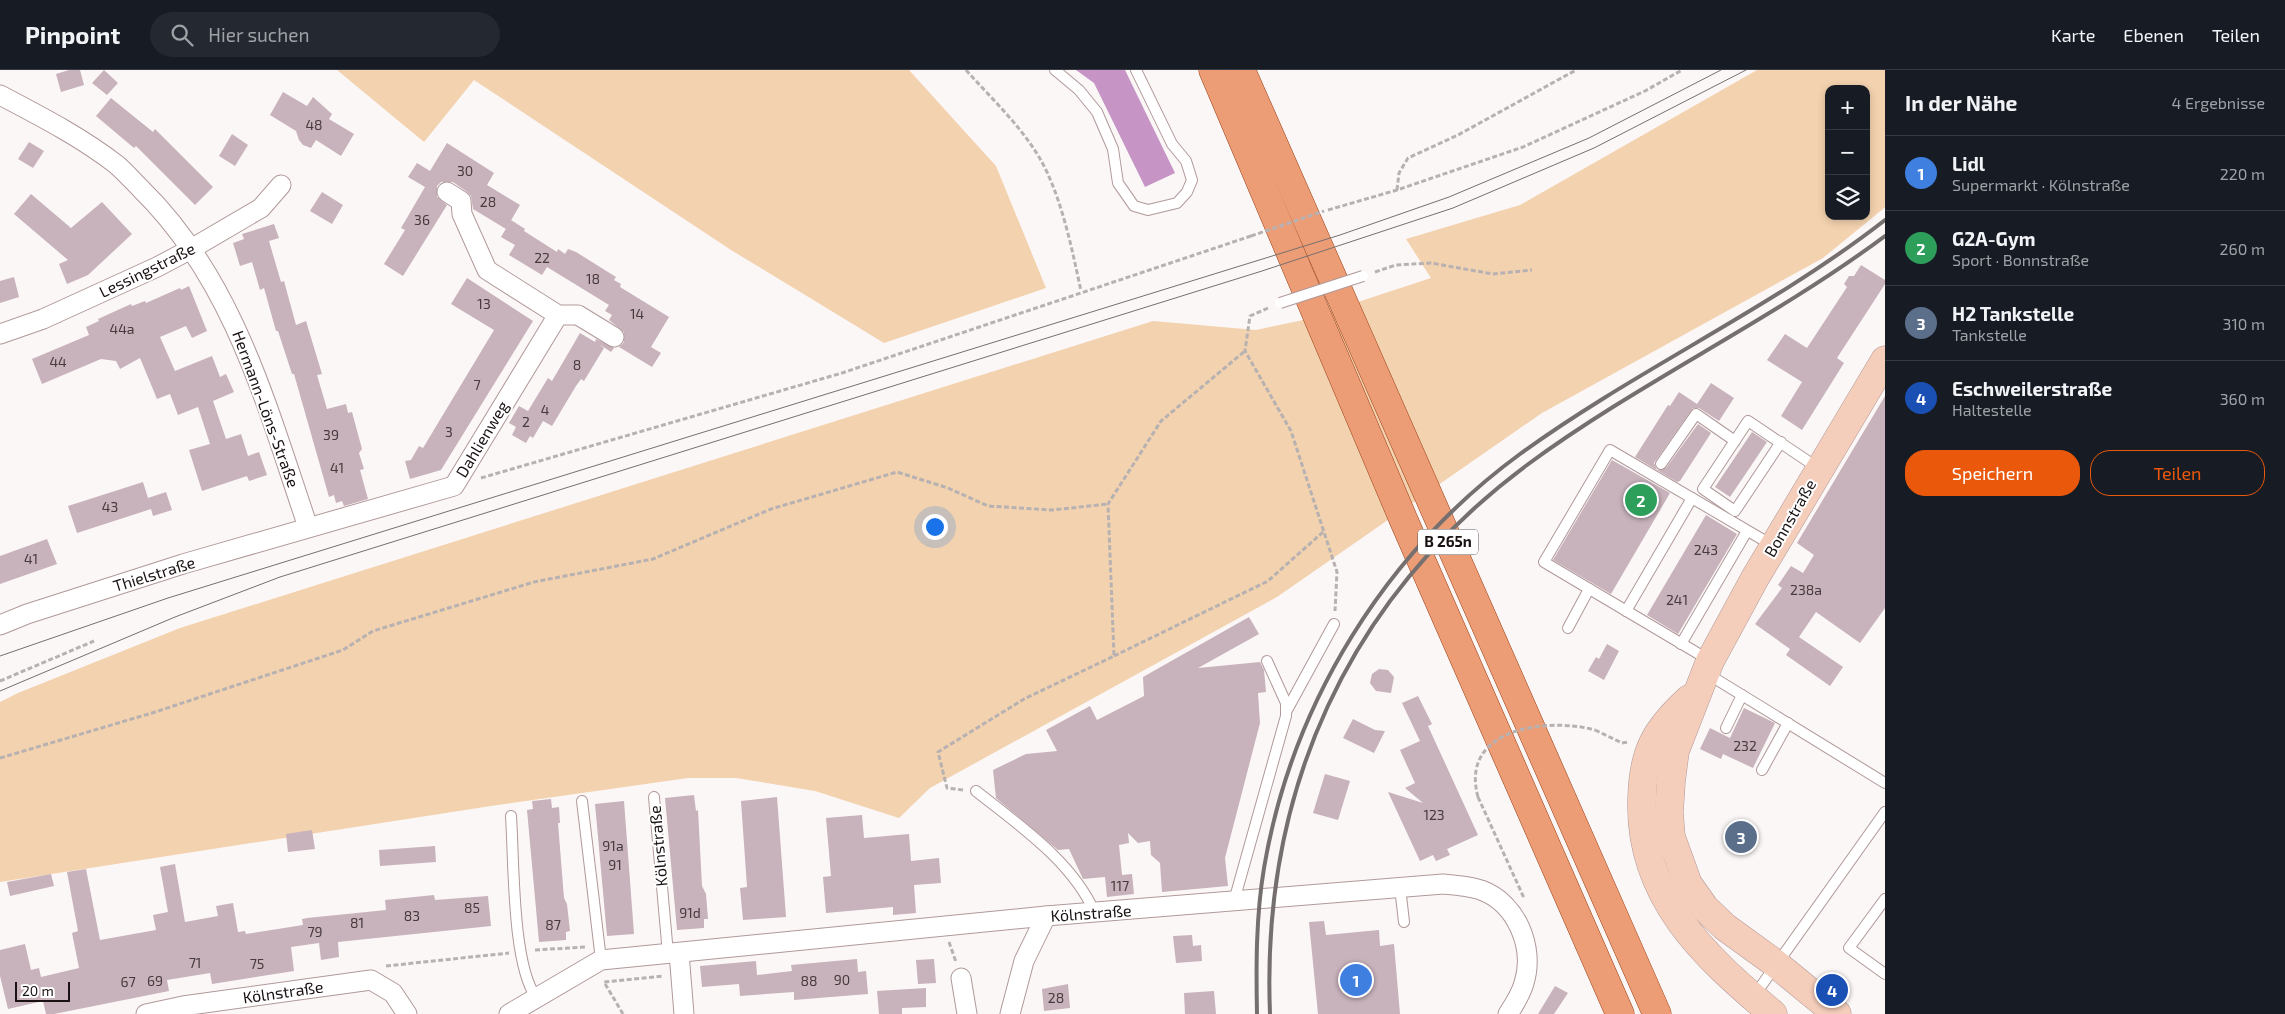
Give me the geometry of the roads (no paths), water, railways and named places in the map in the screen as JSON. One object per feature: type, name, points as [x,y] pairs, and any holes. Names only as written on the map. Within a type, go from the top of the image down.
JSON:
[{"type":"main road","name":"B 265n","points":[[1213,70],[1408,530],[1620,1014]]},
{"type":"main road","name":"B 265n","points":[[1241,70],[1657,1014]]},
{"type":"main road","name":"Bonnstraße","points":[[1703,677],[1773,546],[1885,360]]},
{"type":"main road","points":[[1703,677],[1656,735],[1641,748],[1641,813],[1650,867],[1673,911],[1695,939],[1763,1006]]},
{"type":"main road","points":[[1703,677],[1675,751],[1669,813],[1671,837],[1688,884],[1705,908],[1725,927],[1776,964],[1837,1014]]},
{"type":"street","name":"Hermann-Löns-Straße","points":[[0,95],[57,125],[117,165],[164,211],[216,286],[245,346],[308,527]]},
{"type":"street","name":"Lessingstraße","points":[[0,334],[43,319],[157,267],[261,208],[281,186]]},
{"type":"street","points":[[447,192],[461,202],[462,214],[487,270],[558,315],[578,315],[614,337]]},
{"type":"street","name":"Dahlienweg","points":[[308,527],[454,486],[558,315]]},
{"type":"street","name":"Thielstraße","points":[[0,625],[27,614],[308,527]]},
{"type":"street","name":"Kölnstraße","points":[[509,1014],[600,953],[674,954],[944,928],[1046,916],[1443,884],[1464,885],[1483,890],[1508,910],[1519,926],[1526,944],[1527,962],[1524,983],[1508,1014]]},
{"type":"street","points":[[1010,1014],[1024,961],[1046,916]]},
{"type":"street","points":[[674,954],[680,974],[684,1014]]},
{"type":"street","points":[[961,978],[968,1014]]},
{"type":"street","name":"Kölnstraße","points":[[146,1014],[183,1006],[371,980],[393,993],[407,1014]]},
{"type":"lane","points":[[1055,70],[1079,90],[1097,112],[1113,149],[1118,183],[1134,206],[1148,210],[1177,203],[1187,192],[1192,180],[1186,161],[1172,144],[1136,70]]},
{"type":"lane","points":[[1280,303],[1363,276]]},
{"type":"lane","points":[[1662,464],[1696,414],[1735,441]]},
{"type":"lane","points":[[1781,442],[1735,511],[1703,489],[1748,421],[1781,442],[1819,468]]},
{"type":"lane","points":[[1773,546],[1610,450],[1544,562],[1681,644],[1703,677],[1742,695],[1885,783]]},
{"type":"lane","points":[[1626,611],[1692,498]]},
{"type":"lane","points":[[1681,644],[1747,531]]},
{"type":"lane","points":[[1568,628],[1589,589]]},
{"type":"lane","points":[[1234,901],[1287,710],[1334,624]]},
{"type":"lane","points":[[1268,661],[1287,710]]},
{"type":"lane","points":[[1726,728],[1742,695]]},
{"type":"lane","points":[[1762,770],[1788,723]]},
{"type":"lane","points":[[976,791],[1065,866],[1088,896],[1095,913]]},
{"type":"lane","name":"Kölnstraße","points":[[654,797],[674,954]]},
{"type":"lane","points":[[582,801],[600,953]]},
{"type":"lane","points":[[1763,1006],[1776,964],[1885,812]]},
{"type":"lane","points":[[511,816],[520,952],[530,989],[536,997]]},
{"type":"lane","points":[[1400,887],[1404,922]]},
{"type":"lane","points":[[1885,899],[1849,948],[1885,974]]},
{"type":"tram line","points":[[0,656],[168,598],[1340,235],[1449,197],[1589,138],[1721,70]]},
{"type":"tram line","points":[[0,691],[175,617],[280,577],[1262,271],[1453,208],[1594,148],[1746,70]]},
{"type":"railway","points":[[1257,1014],[1259,904],[1264,868],[1278,807],[1297,748],[1322,691],[1352,636],[1387,585],[1427,537],[1471,493],[1520,454],[1610,394],[1796,282],[1885,220]]},
{"type":"railway","points":[[1270,1014],[1271,932],[1281,853],[1300,778],[1328,706],[1364,639],[1410,576],[1464,518],[1527,465],[1615,406],[1797,296],[1885,236]]},
{"type":"place","name":"G2A-Gym","points":[[1641,500]]},
{"type":"place","name":"H2 Tankstelle","points":[[1741,837]]},
{"type":"place","name":"Lidl","points":[[1356,980]]},
{"type":"place","name":"Eschweilerstraße","points":[[1832,990]]}]
